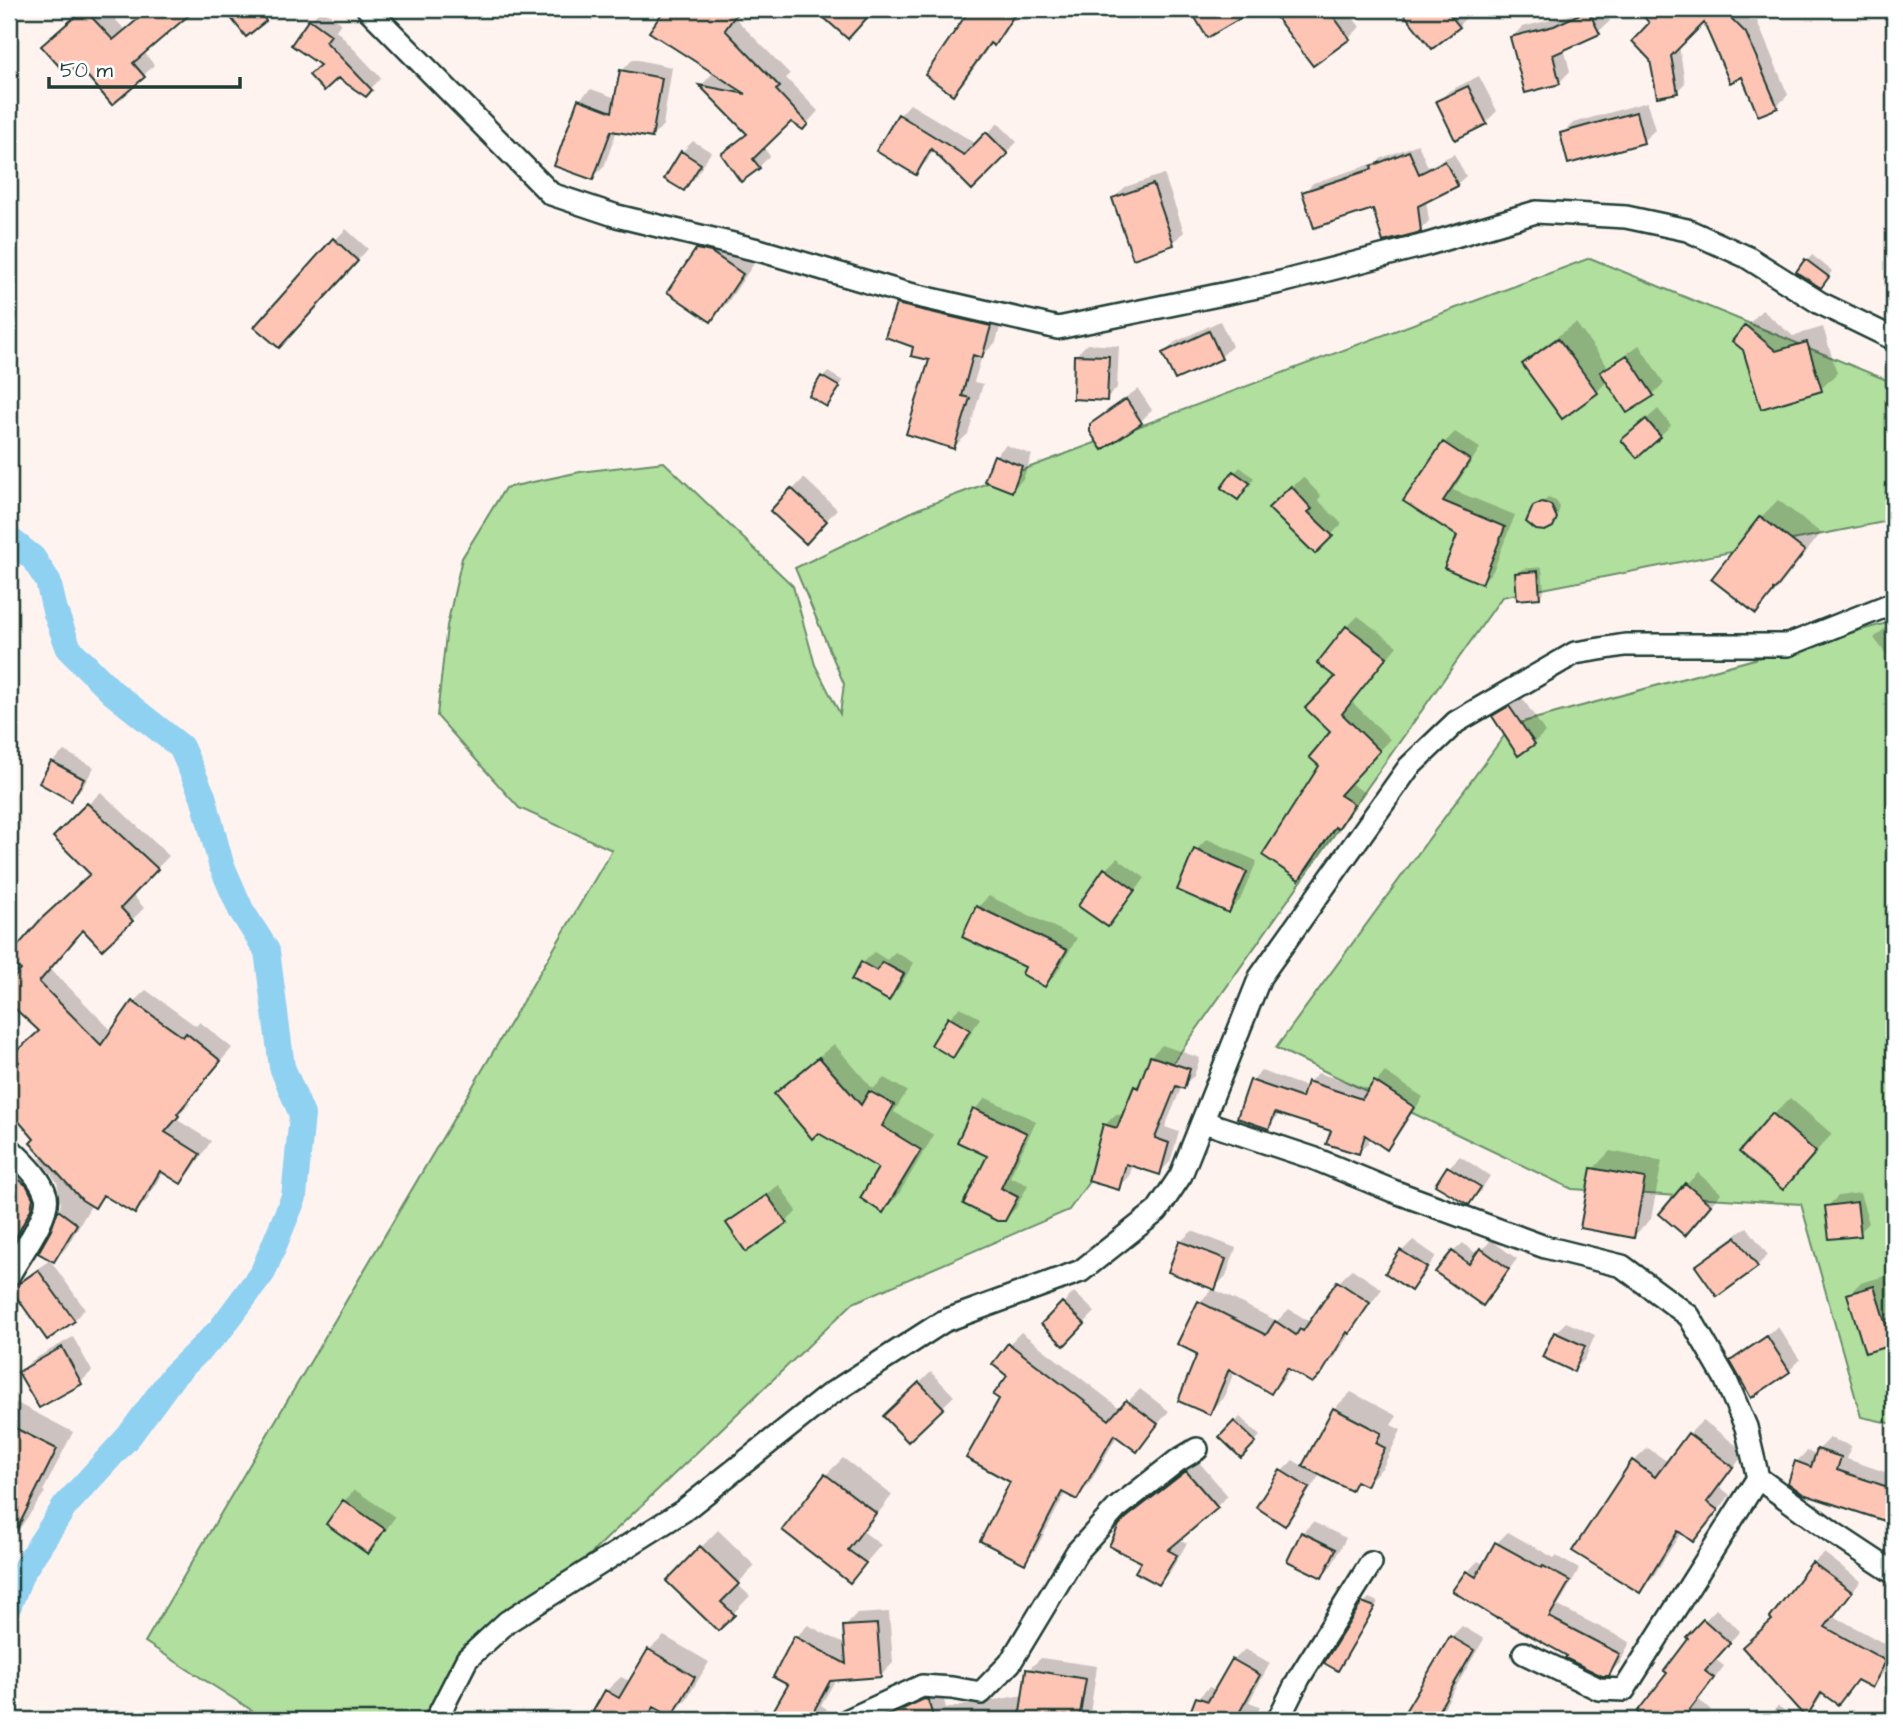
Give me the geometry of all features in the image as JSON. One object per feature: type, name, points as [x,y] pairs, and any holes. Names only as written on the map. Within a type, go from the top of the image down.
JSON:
[{"type":"street","points":[[368,9],[551,194],[617,216],[762,251],[905,293],[1058,328],[1281,282],[1425,245],[1536,212],[1626,217],[1687,230],[1747,257],[1820,303],[1894,339]]},
{"type":"street","points":[[436,1720],[467,1659],[507,1622],[683,1511],[829,1395],[944,1321],[1081,1271],[1157,1211],[1181,1175],[1260,977],[1409,767],[1456,722],[1575,653],[1625,645],[1788,645],[1894,603]]},
{"type":"street","points":[[1203,1122],[1313,1158],[1393,1191],[1545,1247],[1622,1266],[1689,1315],[1725,1378],[1746,1427],[1758,1478],[1894,1573]]},
{"type":"street","points":[[9,1147],[35,1176],[46,1196],[47,1210],[9,1275]]},
{"type":"street","points":[[848,1720],[922,1686],[981,1693],[1010,1663],[1077,1552],[1117,1508],[1177,1461],[1197,1449]]},
{"type":"street","points":[[1524,1653],[1599,1689],[1624,1690],[1758,1478]]},
{"type":"street","points":[[1278,1720],[1299,1678],[1371,1563]]},
{"type":"green space","points":[[1590,258],[1894,383],[1894,520],[1502,597],[1069,1210],[853,1303],[417,1720],[267,1720],[145,1642],[612,850],[519,808],[437,716],[447,626],[462,558],[505,488],[580,472],[664,462],[793,586],[815,665],[840,714],[844,684],[795,568],[918,509]]},
{"type":"green space","points":[[1894,621],[1894,1424],[1861,1417],[1801,1204],[1572,1189],[1276,1048],[1512,725]]},
{"type":"building","points":[[84,9],[113,40],[150,9],[196,9],[133,63],[145,77],[112,105],[78,65],[67,75],[41,46]]},
{"type":"building","points":[[224,9],[257,9],[266,21],[246,37]]},
{"type":"building","points":[[665,9],[740,9],[725,30],[780,87],[776,90],[808,124],[803,130],[791,122],[753,159],[760,168],[741,182],[721,154],[747,134],[699,85],[746,94],[649,32]]},
{"type":"building","points":[[814,9],[875,9],[848,39]]},
{"type":"building","points":[[970,9],[1018,9],[994,46],[990,43],[953,95],[925,75]]},
{"type":"building","points":[[1190,9],[1256,9],[1207,38]]},
{"type":"building","points":[[1270,9],[1328,9],[1350,39],[1313,66]]},
{"type":"building","points":[[1400,9],[1445,9],[1460,27],[1432,49]]},
{"type":"building","points":[[1638,9],[1722,9],[1746,33],[1778,108],[1758,116],[1742,77],[1730,83],[1704,23],[1671,56],[1678,93],[1657,97],[1650,60],[1632,41],[1649,23]]},
{"type":"building","points":[[1588,10],[1600,34],[1553,55],[1560,84],[1525,93],[1510,37],[1554,26]]},
{"type":"building","points":[[309,19],[331,35],[326,42],[372,90],[366,97],[338,78],[324,91],[309,75],[320,65],[291,45]]},
{"type":"building","points":[[620,70],[662,78],[652,138],[611,131],[593,180],[554,166],[578,99],[612,112]]},
{"type":"building","points":[[1468,86],[1487,124],[1455,140],[1436,101]]},
{"type":"building","points":[[1636,112],[1644,143],[1568,164],[1560,133]]},
{"type":"building","points":[[898,114],[964,155],[986,132],[1008,154],[972,190],[931,149],[916,175],[876,151]]},
{"type":"building","points":[[681,151],[701,164],[684,191],[664,179]]},
{"type":"building","points":[[1409,151],[1419,174],[1445,161],[1458,186],[1418,206],[1421,232],[1383,242],[1373,209],[1314,228],[1302,192],[1372,169],[1371,166]]},
{"type":"building","points":[[1153,184],[1174,245],[1133,259],[1112,198]]},
{"type":"building","points":[[333,238],[358,261],[279,348],[254,327]]},
{"type":"building","points":[[696,249],[711,252],[743,274],[711,322],[667,292]]},
{"type":"building","points":[[1805,259],[1829,277],[1821,288],[1796,272]]},
{"type":"building","points":[[896,304],[991,326],[982,358],[973,355],[962,396],[970,398],[954,449],[906,434],[929,360],[911,356],[913,347],[885,337]]},
{"type":"building","points":[[1745,325],[1776,351],[1807,342],[1822,391],[1761,409],[1743,350],[1732,341]]},
{"type":"building","points":[[1209,331],[1222,359],[1175,380],[1162,353]]},
{"type":"building","points":[[1558,338],[1598,393],[1562,419],[1522,364]]},
{"type":"building","points":[[1074,355],[1109,356],[1107,401],[1073,399]]},
{"type":"building","points":[[1627,355],[1654,396],[1627,413],[1600,372]]},
{"type":"building","points":[[821,376],[840,387],[827,407],[809,396]]},
{"type":"building","points":[[1126,399],[1142,423],[1102,450],[1090,432],[1090,424]]},
{"type":"building","points":[[1646,419],[1661,437],[1637,458],[1621,440]]},
{"type":"building","points":[[1443,442],[1470,460],[1443,501],[1505,527],[1482,584],[1444,568],[1457,536],[1403,501]]},
{"type":"building","points":[[994,455],[1022,466],[1012,492],[984,481]]},
{"type":"building","points":[[1233,471],[1250,483],[1238,500],[1221,488]]},
{"type":"building","points":[[1291,486],[1312,509],[1308,512],[1333,536],[1315,554],[1268,508]]},
{"type":"building","points":[[791,488],[827,521],[806,544],[770,511]]},
{"type":"building","points":[[1542,502],[1551,505],[1557,518],[1553,527],[1545,531],[1536,530],[1526,522],[1533,506]]},
{"type":"building","points":[[1760,516],[1805,551],[1756,614],[1711,579]]},
{"type":"building","points":[[1538,571],[1540,598],[1517,600],[1515,573]]},
{"type":"building","points":[[1346,626],[1387,657],[1342,714],[1380,751],[1340,795],[1354,804],[1299,880],[1262,855],[1319,766],[1309,757],[1330,732],[1305,708],[1335,677],[1317,663]]},
{"type":"building","points":[[1509,706],[1535,744],[1518,756],[1492,716]]},
{"type":"building","points":[[51,761],[84,779],[71,801],[39,783]]},
{"type":"building","points":[[87,803],[158,869],[121,908],[133,921],[102,950],[83,930],[39,982],[101,1045],[132,1001],[183,1037],[186,1033],[221,1061],[165,1132],[200,1154],[181,1184],[160,1171],[135,1214],[103,1195],[95,1208],[82,1200],[30,1143],[34,1139],[9,1110],[9,1071],[19,1062],[12,1055],[39,1031],[9,1003],[9,983],[21,970],[9,960],[9,956],[41,919],[90,874],[53,837]]},
{"type":"building","points":[[1194,849],[1247,872],[1229,913],[1177,890]]},
{"type":"building","points":[[1104,868],[1135,890],[1108,927],[1078,906]]},
{"type":"building","points":[[976,906],[1067,950],[1045,987],[1022,974],[1025,967],[962,937]]},
{"type":"building","points":[[861,962],[877,971],[882,962],[904,974],[889,1001],[851,980]]},
{"type":"building","points":[[948,1017],[970,1030],[953,1058],[931,1045]]},
{"type":"building","points":[[1150,1056],[1190,1069],[1184,1089],[1176,1086],[1155,1138],[1169,1143],[1160,1175],[1126,1164],[1119,1190],[1088,1181],[1103,1124],[1117,1128],[1134,1086],[1138,1088]]},
{"type":"building","points":[[819,1057],[861,1105],[869,1091],[894,1105],[882,1126],[921,1150],[883,1213],[860,1198],[878,1168],[818,1133],[812,1139],[774,1094]]},
{"type":"building","points":[[1250,1080],[1302,1098],[1307,1081],[1362,1099],[1374,1081],[1414,1107],[1387,1150],[1365,1135],[1359,1154],[1326,1144],[1331,1131],[1275,1113],[1269,1129],[1237,1118]]},
{"type":"building","points":[[973,1108],[1027,1133],[1001,1188],[1018,1197],[1005,1221],[997,1221],[963,1204],[987,1156],[957,1142]]},
{"type":"building","points":[[1772,1113],[1816,1152],[1783,1190],[1739,1152]]},
{"type":"building","points":[[1447,1166],[1481,1187],[1469,1205],[1435,1185]]},
{"type":"building","points":[[1591,1168],[1645,1178],[1634,1238],[1580,1228]]},
{"type":"building","points":[[9,1172],[27,1186],[33,1198],[31,1209],[15,1239],[9,1235]]},
{"type":"building","points":[[1685,1183],[1711,1205],[1685,1236],[1659,1214]]},
{"type":"building","points":[[767,1195],[787,1223],[746,1252],[726,1223]]},
{"type":"building","points":[[1857,1202],[1861,1236],[1829,1239],[1825,1206]]},
{"type":"building","points":[[58,1210],[77,1224],[54,1262],[38,1253]]},
{"type":"building","points":[[1736,1237],[1758,1267],[1717,1297],[1695,1266]]},
{"type":"building","points":[[1179,1241],[1226,1259],[1215,1290],[1168,1272]]},
{"type":"building","points":[[1480,1248],[1509,1269],[1483,1306],[1435,1272],[1452,1251],[1469,1264]]},
{"type":"building","points":[[1400,1250],[1427,1267],[1411,1291],[1385,1273]]},
{"type":"building","points":[[38,1270],[75,1321],[47,1340],[11,1289]]},
{"type":"building","points":[[1337,1281],[1370,1303],[1349,1334],[1347,1332],[1322,1373],[1312,1383],[1287,1368],[1271,1394],[1229,1369],[1210,1415],[1178,1401],[1197,1354],[1177,1344],[1198,1301],[1266,1335],[1275,1321],[1296,1335],[1300,1329],[1303,1331]]},
{"type":"building","points":[[1874,1286],[1892,1345],[1865,1353],[1847,1294]]},
{"type":"building","points":[[1062,1302],[1085,1324],[1064,1346],[1041,1324]]},
{"type":"building","points":[[1554,1332],[1585,1346],[1574,1372],[1542,1357]]},
{"type":"building","points":[[1767,1336],[1790,1372],[1751,1398],[1730,1361]]},
{"type":"building","points":[[1008,1343],[1109,1420],[1126,1400],[1158,1424],[1137,1452],[1114,1435],[1077,1500],[1062,1492],[1025,1564],[980,1541],[1010,1482],[966,1458],[999,1399],[993,1395],[1007,1376],[992,1364]]},
{"type":"building","points":[[62,1347],[82,1384],[39,1408],[18,1372]]},
{"type":"building","points":[[919,1382],[944,1408],[908,1442],[883,1416]]},
{"type":"building","points":[[1333,1408],[1381,1433],[1376,1443],[1385,1448],[1366,1486],[1356,1481],[1351,1491],[1302,1466]]},
{"type":"building","points":[[1234,1421],[1256,1442],[1241,1458],[1219,1437]]},
{"type":"building","points":[[9,1425],[57,1449],[9,1545]]},
{"type":"building","points":[[1688,1433],[1733,1467],[1707,1502],[1718,1510],[1693,1542],[1678,1531],[1640,1593],[1572,1551],[1632,1460],[1655,1477]]},
{"type":"building","points":[[1817,1449],[1841,1457],[1837,1470],[1894,1489],[1894,1524],[1803,1494],[1788,1483],[1795,1461],[1811,1467]]},
{"type":"building","points":[[1280,1470],[1309,1488],[1285,1526],[1256,1507]]},
{"type":"building","points":[[1186,1471],[1218,1508],[1168,1550],[1177,1555],[1159,1585],[1135,1572],[1141,1562],[1109,1546],[1119,1525],[1126,1518]]},
{"type":"building","points":[[825,1474],[876,1513],[848,1550],[866,1563],[850,1583],[782,1530]]},
{"type":"building","points":[[343,1500],[385,1529],[368,1554],[326,1524]]},
{"type":"building","points":[[1301,1532],[1336,1549],[1322,1578],[1287,1561]]},
{"type":"building","points":[[1495,1542],[1570,1581],[1549,1617],[1620,1654],[1609,1676],[1602,1676],[1565,1658],[1567,1656],[1452,1591],[1466,1571],[1476,1577]]},
{"type":"building","points":[[700,1546],[739,1584],[721,1602],[735,1615],[718,1631],[666,1581]]},
{"type":"building","points":[[1812,1562],[1852,1592],[1825,1627],[1886,1661],[1872,1688],[1857,1680],[1838,1705],[1821,1693],[1806,1718],[1742,1647],[1772,1620],[1770,1618]]},
{"type":"building","points":[[1362,1602],[1375,1607],[1338,1671],[1324,1663]]},
{"type":"building","points":[[1703,1619],[1730,1643],[1705,1671],[1714,1678],[1682,1720],[1647,1720],[1637,1712],[1667,1673],[1664,1671],[1688,1639],[1686,1637]]},
{"type":"building","points":[[877,1624],[881,1677],[830,1681],[809,1720],[768,1720],[788,1685],[773,1677],[794,1636],[846,1664],[843,1626]]},
{"type":"building","points":[[1450,1636],[1474,1650],[1433,1720],[1400,1720]]},
{"type":"building","points":[[648,1649],[695,1677],[672,1717],[654,1707],[649,1715],[658,1720],[588,1720],[605,1690],[619,1698]]},
{"type":"building","points":[[1232,1659],[1260,1675],[1239,1713],[1253,1720],[1187,1720],[1196,1697],[1208,1701]]},
{"type":"building","points":[[1026,1669],[1086,1679],[1079,1720],[1019,1720]]},
{"type":"building","points":[[924,1699],[928,1700],[934,1720],[879,1720]]},
{"type":"waterway","points":[[9,539],[33,558],[48,581],[55,611],[69,649],[112,692],[181,747],[203,796],[221,864],[241,910],[267,951],[282,1067],[302,1115],[294,1197],[263,1272],[220,1330],[173,1376],[129,1436],[65,1506],[21,1574],[9,1605]]}]
